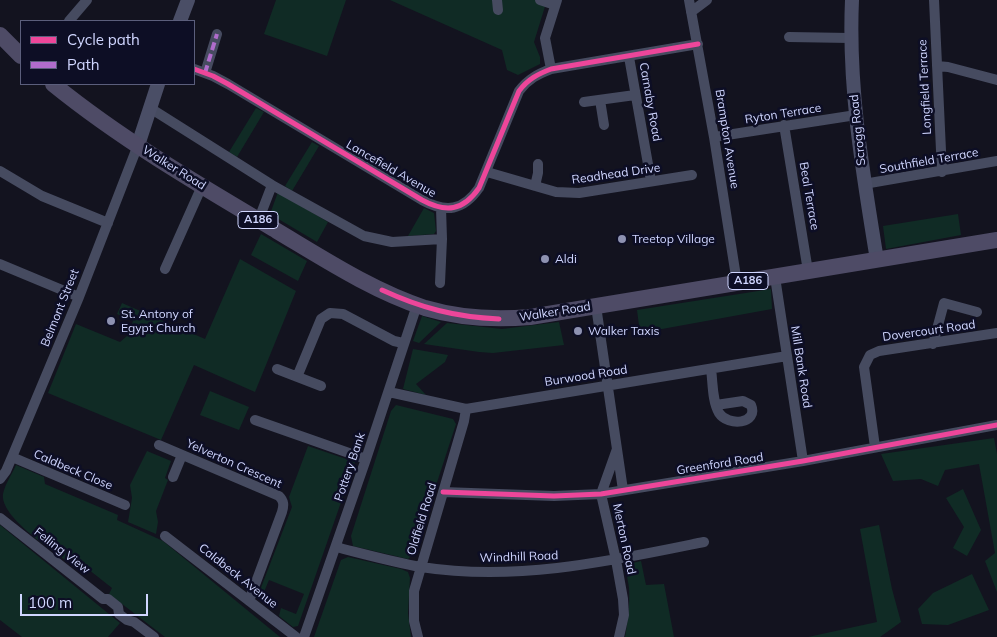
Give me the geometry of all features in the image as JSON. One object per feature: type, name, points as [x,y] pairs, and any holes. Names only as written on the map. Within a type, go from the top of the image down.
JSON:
[{"type":"main road","points":[[0,36],[20,55]]},
{"type":"main road","name":"Walker Road","points":[[54,85],[82,107],[202,186],[345,270],[382,290],[416,305],[452,315],[499,319],[530,316],[997,240]]},
{"type":"street","points":[[70,20],[87,0]]},
{"type":"street","points":[[180,20],[188,0]]},
{"type":"street","points":[[540,0],[556,3],[546,29],[545,38],[551,69]]},
{"type":"street","name":"Brampton Avenue","points":[[689,0],[714,137],[737,283]]},
{"type":"street","points":[[691,12],[706,0]]},
{"type":"street","name":"Scrogg Road","points":[[852,0],[850,38],[856,115],[864,184],[877,260]]},
{"type":"street","name":"Longfield Terrace","points":[[934,0],[942,172]]},
{"type":"street","points":[[205,73],[217,34]]},
{"type":"street","points":[[789,36],[850,38]]},
{"type":"street","name":"Lancefield Avenue","points":[[195,69],[236,88],[422,200],[440,208],[454,208],[470,199],[479,188],[519,91],[537,74],[551,69],[698,44]]},
{"type":"street","name":"Carnaby Road","points":[[629,57],[651,181]]},
{"type":"street","points":[[937,66],[948,67],[997,80]]},
{"type":"street","points":[[138,145],[158,85]]},
{"type":"street","points":[[584,102],[635,95]]},
{"type":"street","points":[[600,100],[604,125]]},
{"type":"street","points":[[150,108],[272,185],[344,226],[371,238],[392,242],[442,239]]},
{"type":"street","name":"Ryton Terrace","points":[[714,137],[856,115]]},
{"type":"street","name":"Beal Terrace","points":[[784,125],[808,271]]},
{"type":"street","name":"Belmont Street","points":[[0,479],[12,458],[79,297],[138,145]]},
{"type":"street","name":"Southfield Terrace","points":[[864,184],[997,162]]},
{"type":"street","points":[[534,186],[538,173],[538,164]]},
{"type":"street","points":[[0,171],[42,196],[108,223]]},
{"type":"street","name":"Readhead Drive","points":[[487,172],[556,192],[570,194],[692,175]]},
{"type":"street","points":[[262,211],[272,185]]},
{"type":"street","points":[[166,269],[202,186]]},
{"type":"street","points":[[440,208],[442,239],[440,283]]},
{"type":"street","points":[[0,264],[79,297]]},
{"type":"street","name":"Mill Bank Road","points":[[775,277],[803,461]]},
{"type":"street","points":[[933,344],[944,304],[977,312]]},
{"type":"street","name":"Pottery Bank","points":[[304,637],[389,392],[416,305]]},
{"type":"street","name":"Merton Road","points":[[596,306],[623,490]]},
{"type":"street","points":[[297,377],[321,319],[330,313],[343,314],[394,340],[404,343]]},
{"type":"street","name":"Dovercourt Road","points":[[875,447],[864,367],[867,358],[874,352],[879,351],[997,333]]},
{"type":"street","name":"Burwood Road","points":[[389,392],[466,409],[608,384],[787,356]]},
{"type":"street","points":[[277,369],[321,386]]},
{"type":"street","points":[[711,369],[716,405]]},
{"type":"street","name":"Oldfield Road","points":[[418,637],[414,621],[413,600],[420,567],[466,409]]},
{"type":"street","points":[[255,420],[366,459]]},
{"type":"street","name":"Greenford Road","points":[[443,492],[554,496],[601,494],[803,461],[997,425]]},
{"type":"street","name":"Yelverton Crescent","points":[[159,445],[278,496],[283,502],[282,512],[249,601]]},
{"type":"street","name":"Merton Road","points":[[618,449],[601,494],[616,560],[624,608],[619,637]]},
{"type":"street","points":[[173,477],[182,455]]},
{"type":"street","name":"Caldbeck Close","points":[[12,458],[125,505]]},
{"type":"street","name":"Felling View","points":[[0,518],[103,599],[108,599],[118,607],[119,614],[134,622],[154,637]]},
{"type":"street","name":"Caldbeck Avenue","points":[[165,536],[296,637]]},
{"type":"street","name":"Windhill Road","points":[[336,547],[420,567],[471,571],[524,571],[567,568],[704,542]]},
{"type":"green space","points":[[276,0],[346,0],[327,56],[264,34]]},
{"type":"green space","points":[[390,0],[547,0],[534,42],[540,57],[540,64],[518,75],[507,70],[502,50]]},
{"type":"green space","points":[[256,108],[264,112],[237,157],[229,152]]},
{"type":"green space","points":[[312,142],[319,146],[292,191],[285,186]]},
{"type":"green space","points":[[278,192],[328,222],[317,242],[270,214]]},
{"type":"green space","points":[[424,208],[434,213],[436,231],[434,234],[408,236]]},
{"type":"green space","points":[[958,214],[961,235],[886,249],[883,226]]},
{"type":"green space","points":[[261,234],[307,261],[298,281],[251,255]]},
{"type":"green space","points":[[240,259],[296,291],[255,392],[194,365],[161,440],[48,393],[76,324],[120,342],[127,336],[133,321],[117,314],[122,303],[205,339]]},
{"type":"green space","points":[[771,289],[772,309],[640,333],[637,310]]},
{"type":"green space","points":[[422,316],[441,322],[419,343],[413,341]]},
{"type":"green space","points":[[559,322],[564,345],[493,353],[424,344],[447,323],[502,329]]},
{"type":"green space","points":[[413,349],[448,355],[445,362],[416,384],[426,395],[403,389]]},
{"type":"green space","points":[[210,391],[249,407],[239,430],[200,415]]},
{"type":"green space","points":[[396,405],[453,419],[456,424],[414,553],[408,559],[353,546],[351,536],[391,411]]},
{"type":"green space","points":[[994,438],[997,454],[997,592],[985,561],[995,553],[979,464],[945,470],[938,486],[921,479],[893,481],[881,454]]},
{"type":"green space","points":[[308,446],[355,462],[298,626],[293,627],[279,616],[281,608],[296,614],[304,594],[269,580],[261,599],[257,598],[292,507],[289,497]]},
{"type":"green space","points":[[147,451],[171,461],[165,478],[168,480],[156,511],[158,522],[156,534],[128,522],[132,498],[130,485]]},
{"type":"green space","points":[[16,465],[44,477],[45,484],[118,515],[117,520],[163,541],[280,637],[165,637],[109,594],[112,588],[74,558],[68,562],[39,541],[18,522],[4,503],[3,494]]},
{"type":"green space","points":[[963,489],[981,530],[967,556],[953,548],[964,527],[946,498]]},
{"type":"green space","points":[[0,525],[120,623],[108,637],[22,637],[0,620]]},
{"type":"green space","points":[[879,525],[901,622],[880,637],[808,637],[877,622],[860,529]]},
{"type":"green space","points":[[348,557],[408,572],[410,578],[408,613],[411,637],[314,637],[341,560]]},
{"type":"green space","points":[[641,561],[646,585],[664,584],[674,637],[625,637],[629,600],[627,567],[628,564]]},
{"type":"green space","points":[[972,574],[989,610],[948,625],[922,624],[918,609],[933,593]]},
{"type":"marked path","points":[[205,73],[217,34]]},
{"type":"cycle path","points":[[195,69],[228,84],[422,200],[439,207],[453,208],[467,201],[479,188],[519,91],[534,77],[551,69],[698,44]]},
{"type":"cycle path","points":[[382,290],[425,307],[453,314],[499,319]]},
{"type":"cycle path","points":[[443,492],[554,496],[601,494],[803,461],[997,425]]},
{"type":"place","name":"Treetop Village","points":[[622,239]]},
{"type":"place","name":"Aldi","points":[[545,259]]},
{"type":"place","name":"St. Antony of Egypt Church","points":[[111,321]]},
{"type":"place","name":"Walker Taxis","points":[[578,331]]}]
